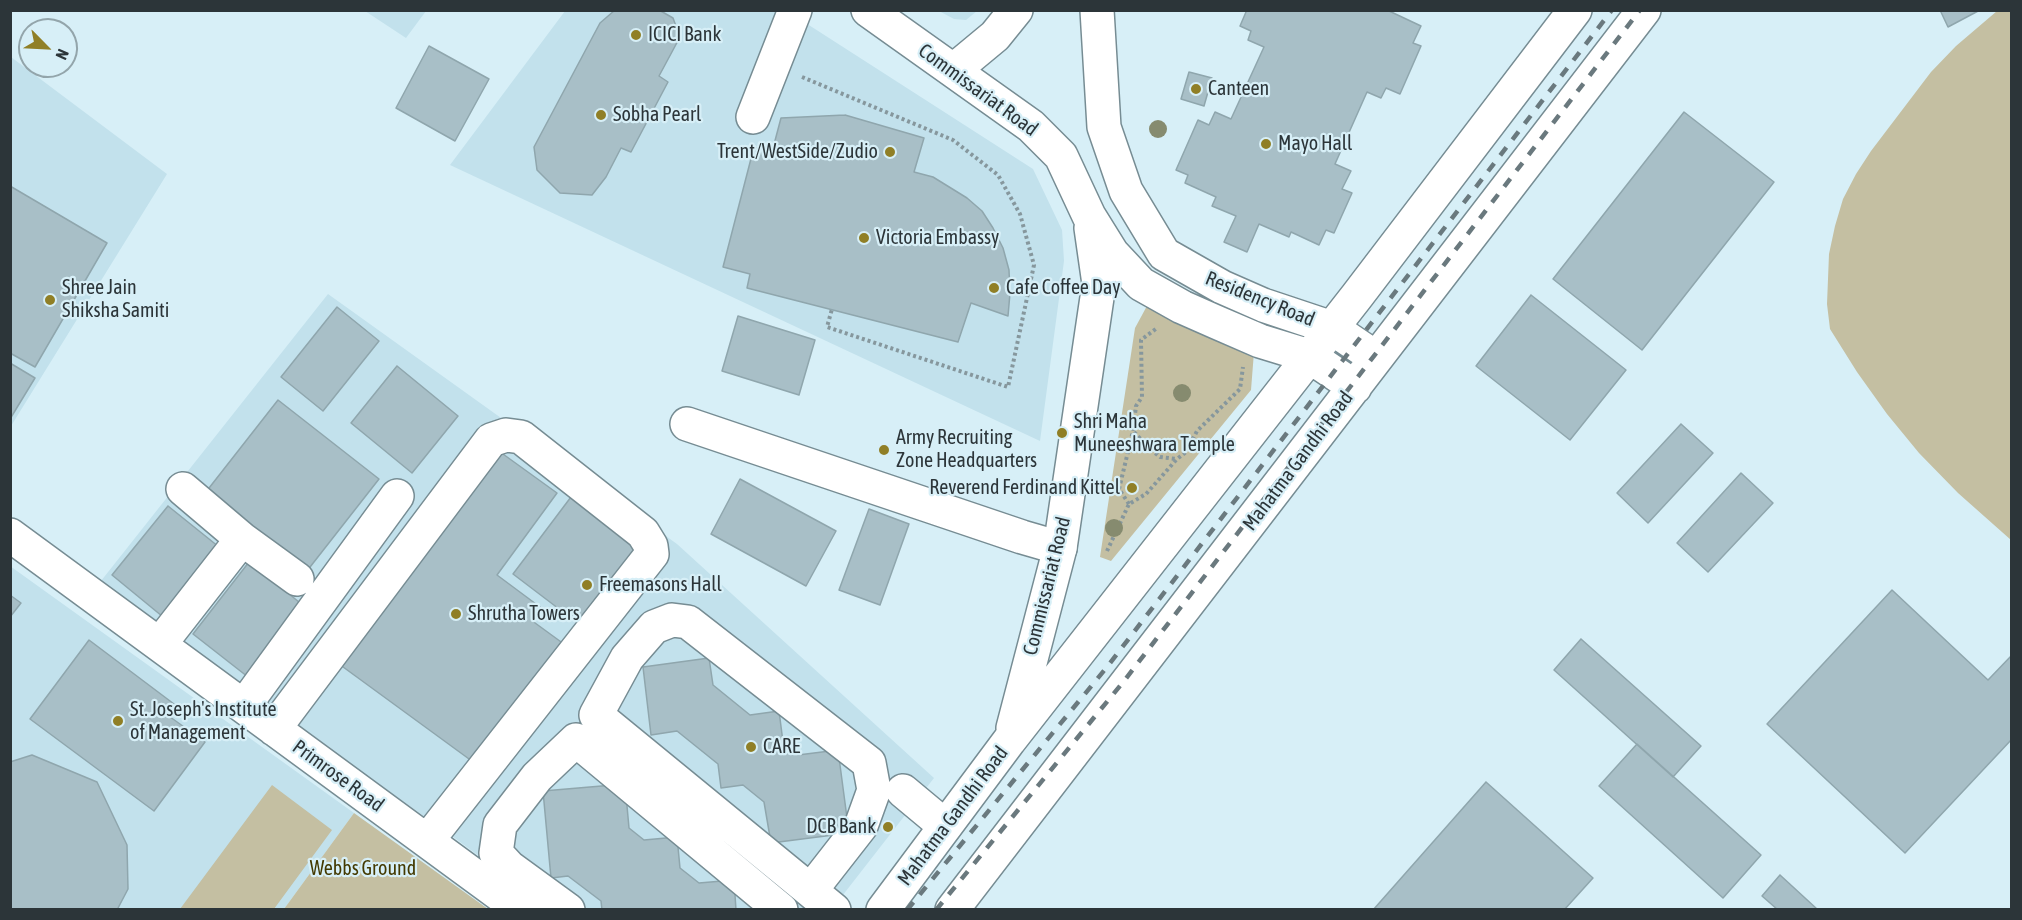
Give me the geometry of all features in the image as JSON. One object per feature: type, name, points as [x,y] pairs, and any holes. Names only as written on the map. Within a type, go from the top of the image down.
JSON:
[{"type":"main road","points":[[753,117],[795,10]]},
{"type":"main road","name":"Commissariat Road","points":[[868,10],[1031,126],[1061,156],[1089,216],[1112,253],[1141,284],[1182,307],[1216,322],[1309,356],[1355,387]]},
{"type":"main road","points":[[954,70],[995,36],[1016,10]]},
{"type":"main road","name":"Residency Road","points":[[1097,10],[1104,127],[1126,191],[1164,254],[1222,287],[1332,328],[1376,358]]},
{"type":"main road","name":"Mahatma Gandhi Road","points":[[883,909],[1009,741],[1332,328],[1575,10]]},
{"type":"main road","name":"Mahatma Gandhi Road","points":[[951,909],[1644,10]]},
{"type":"main road","name":"Commissariat Road","points":[[1009,741],[1060,548],[1099,284],[1089,216]]},
{"type":"main road","points":[[687,424],[1060,548]]},
{"type":"main road","points":[[274,729],[491,440],[506,435],[521,437],[644,533],[651,546],[652,554],[427,841]]},
{"type":"main road","points":[[183,489],[242,539],[297,579]]},
{"type":"main road","points":[[244,706],[398,496]]},
{"type":"main road","name":"Primrose Road","points":[[10,535],[521,909]]},
{"type":"main road","points":[[160,644],[242,539]]},
{"type":"main road","points":[[568,909],[509,867],[496,853],[500,825],[537,777],[586,727],[627,658],[654,627],[672,620],[688,622],[869,763],[874,790],[861,826],[823,900],[586,727]]},
{"type":"main road","points":[[586,727],[781,909]]},
{"type":"main road","points":[[903,791],[945,826]]},
{"type":"path","points":[[773,65],[952,140],[998,176],[1020,214],[1034,265],[1008,387],[827,327],[831,309]]},
{"type":"path","points":[[1130,504],[1119,489],[1133,431],[1136,406],[1142,397],[1141,340],[1158,327]]},
{"type":"path","points":[[1107,551],[1130,504],[1146,494],[1186,452],[1197,431],[1240,389],[1245,361]]},
{"type":"path","points":[[1133,431],[1160,457],[1177,459]]},
{"type":"shaded area","points":[[426,10],[406,38],[365,11]]},
{"type":"shaded area","points":[[565,11],[787,11],[1033,169],[1062,230],[1064,261],[1040,441],[450,165]]},
{"type":"shaded area","points":[[939,11],[977,11],[966,20],[954,19]]},
{"type":"shaded area","name":"Shree Jain Shiksha Samiti","points":[[11,57],[18,62],[18,78],[39,78],[167,174],[11,426]]},
{"type":"shaded area","points":[[328,294],[677,544],[934,778],[832,909],[550,909],[452,836],[97,586]]},
{"type":"shaded area","name":"St. Joseph's Institute of Management","points":[[10,566],[354,813],[284,909],[11,909]]},
{"type":"green space","points":[[1997,11],[2012,11],[2011,540],[1958,493],[1919,453],[1887,414],[1830,329],[1827,304],[1829,254],[1835,226],[1843,199],[1856,174],[1931,72],[1956,46]]},
{"type":"green space","points":[[1148,304],[1254,352],[1251,390],[1111,561],[1100,557],[1135,328]]},
{"type":"green space","points":[[272,785],[332,830],[274,909],[180,909]]},
{"type":"green space","name":"Webbs Ground","points":[[354,813],[488,909],[284,909]]},
{"type":"building","name":"Sobha Pearl","points":[[615,10],[659,10],[673,18],[680,37],[659,76],[668,82],[631,152],[621,148],[606,177],[592,195],[560,193],[537,170],[534,147],[600,23]]},
{"type":"building","name":"Mayo Hall","points":[[1244,10],[1387,10],[1421,26],[1413,43],[1421,46],[1400,94],[1386,88],[1381,98],[1367,92],[1335,164],[1351,171],[1342,189],[1352,193],[1334,233],[1326,230],[1319,245],[1291,232],[1289,237],[1259,224],[1247,252],[1224,242],[1236,216],[1212,206],[1216,197],[1185,183],[1188,175],[1176,170],[1198,120],[1209,125],[1215,112],[1231,119],[1264,47],[1248,40],[1251,31],[1240,26],[1246,12]]},
{"type":"building","points":[[1940,10],[1980,10],[1948,27]]},
{"type":"building","points":[[429,46],[489,79],[455,141],[396,108]]},
{"type":"building","name":"Canteen","points":[[1189,72],[1212,78],[1204,106],[1181,99]]},
{"type":"building","points":[[1684,112],[1774,182],[1642,350],[1553,279]]},
{"type":"building","name":"Victoria Embassy","points":[[845,115],[924,138],[914,172],[933,177],[967,198],[982,211],[1003,248],[1009,270],[1008,316],[971,303],[958,342],[747,288],[750,274],[723,267],[754,147],[772,152],[781,118]]},
{"type":"building","points":[[10,186],[107,243],[35,367],[10,353]]},
{"type":"building","points":[[1531,295],[1626,370],[1570,440],[1476,366]]},
{"type":"building","points":[[337,307],[379,341],[323,411],[281,377]]},
{"type":"building","points":[[738,316],[815,340],[799,395],[722,371]]},
{"type":"building","points":[[10,363],[35,378],[10,419]]},
{"type":"building","points":[[397,366],[458,416],[412,473],[351,423]]},
{"type":"building","points":[[278,400],[379,479],[303,576],[202,497]]},
{"type":"building","points":[[1681,424],[1713,453],[1648,523],[1617,493]]},
{"type":"building","name":"Shrutha Towers","points":[[496,449],[557,493],[497,575],[540,607],[531,620],[568,647],[480,767],[339,664]]},
{"type":"building","points":[[1741,473],[1773,503],[1708,572],[1677,543]]},
{"type":"building","points":[[740,479],[836,531],[806,586],[711,534]]},
{"type":"building","points":[[574,493],[649,550],[588,631],[513,574]]},
{"type":"building","points":[[168,506],[224,551],[168,621],[112,575]]},
{"type":"building","points":[[869,509],[909,524],[880,605],[839,590]]},
{"type":"building","points":[[249,562],[304,606],[248,677],[193,634]]},
{"type":"building","points":[[1892,590],[1988,680],[2012,655],[2012,739],[1905,853],[1767,724]]},
{"type":"building","points":[[10,595],[21,603],[10,617]]},
{"type":"building","points":[[1581,639],[1701,746],[1673,777],[1554,670]]},
{"type":"building","points":[[89,640],[174,704],[166,714],[205,742],[154,811],[30,719]]},
{"type":"building","points":[[709,658],[713,685],[750,715],[779,711],[783,742],[798,755],[838,750],[849,833],[771,843],[764,802],[743,785],[721,788],[718,764],[677,731],[651,735],[643,667]]},
{"type":"building","points":[[1637,744],[1761,855],[1723,898],[1599,786]]},
{"type":"building","points":[[32,755],[97,782],[127,845],[128,889],[117,910],[10,910],[10,762]]},
{"type":"building","points":[[1486,782],[1593,878],[1564,910],[1373,910]]},
{"type":"building","points":[[625,784],[629,828],[644,840],[677,837],[680,868],[699,883],[734,880],[736,910],[602,910],[601,901],[568,876],[551,878],[543,791]]},
{"type":"building","points":[[1780,875],[1817,910],[1778,910],[1762,896]]},
{"type":"railway","points":[[907,910],[1107,667],[1612,10]]},
{"type":"railway","points":[[936,910],[1124,681],[1640,10]]},
{"type":"place","name":"ICICI Bank","points":[[636,35]]},
{"type":"place","name":"Canteen","points":[[1196,89]]},
{"type":"place","name":"Sobha Pearl","points":[[601,115]]},
{"type":"place","name":"Mayo Hall","points":[[1266,144]]},
{"type":"place","name":"Trent/WestSide/Zudio","points":[[890,152]]},
{"type":"place","name":"Victoria Embassy","points":[[864,238]]},
{"type":"place","name":"Cafe Coffee Day","points":[[994,288]]},
{"type":"place","name":"Shree Jain Shiksha Samiti","points":[[50,300]]},
{"type":"place","name":"Shri Maha Muneeshwara Temple","points":[[1062,433]]},
{"type":"place","name":"Army Recruiting Zone Headquarters","points":[[884,450]]},
{"type":"place","name":"Reverend Ferdinand Kittel","points":[[1132,488]]},
{"type":"place","name":"Freemasons Hall","points":[[587,585]]},
{"type":"place","name":"Shrutha Towers","points":[[456,614]]},
{"type":"place","name":"St. Joseph's Institute of Management","points":[[118,721]]},
{"type":"place","name":"CARE","points":[[751,747]]},
{"type":"place","name":"DCB Bank","points":[[888,827]]}]
